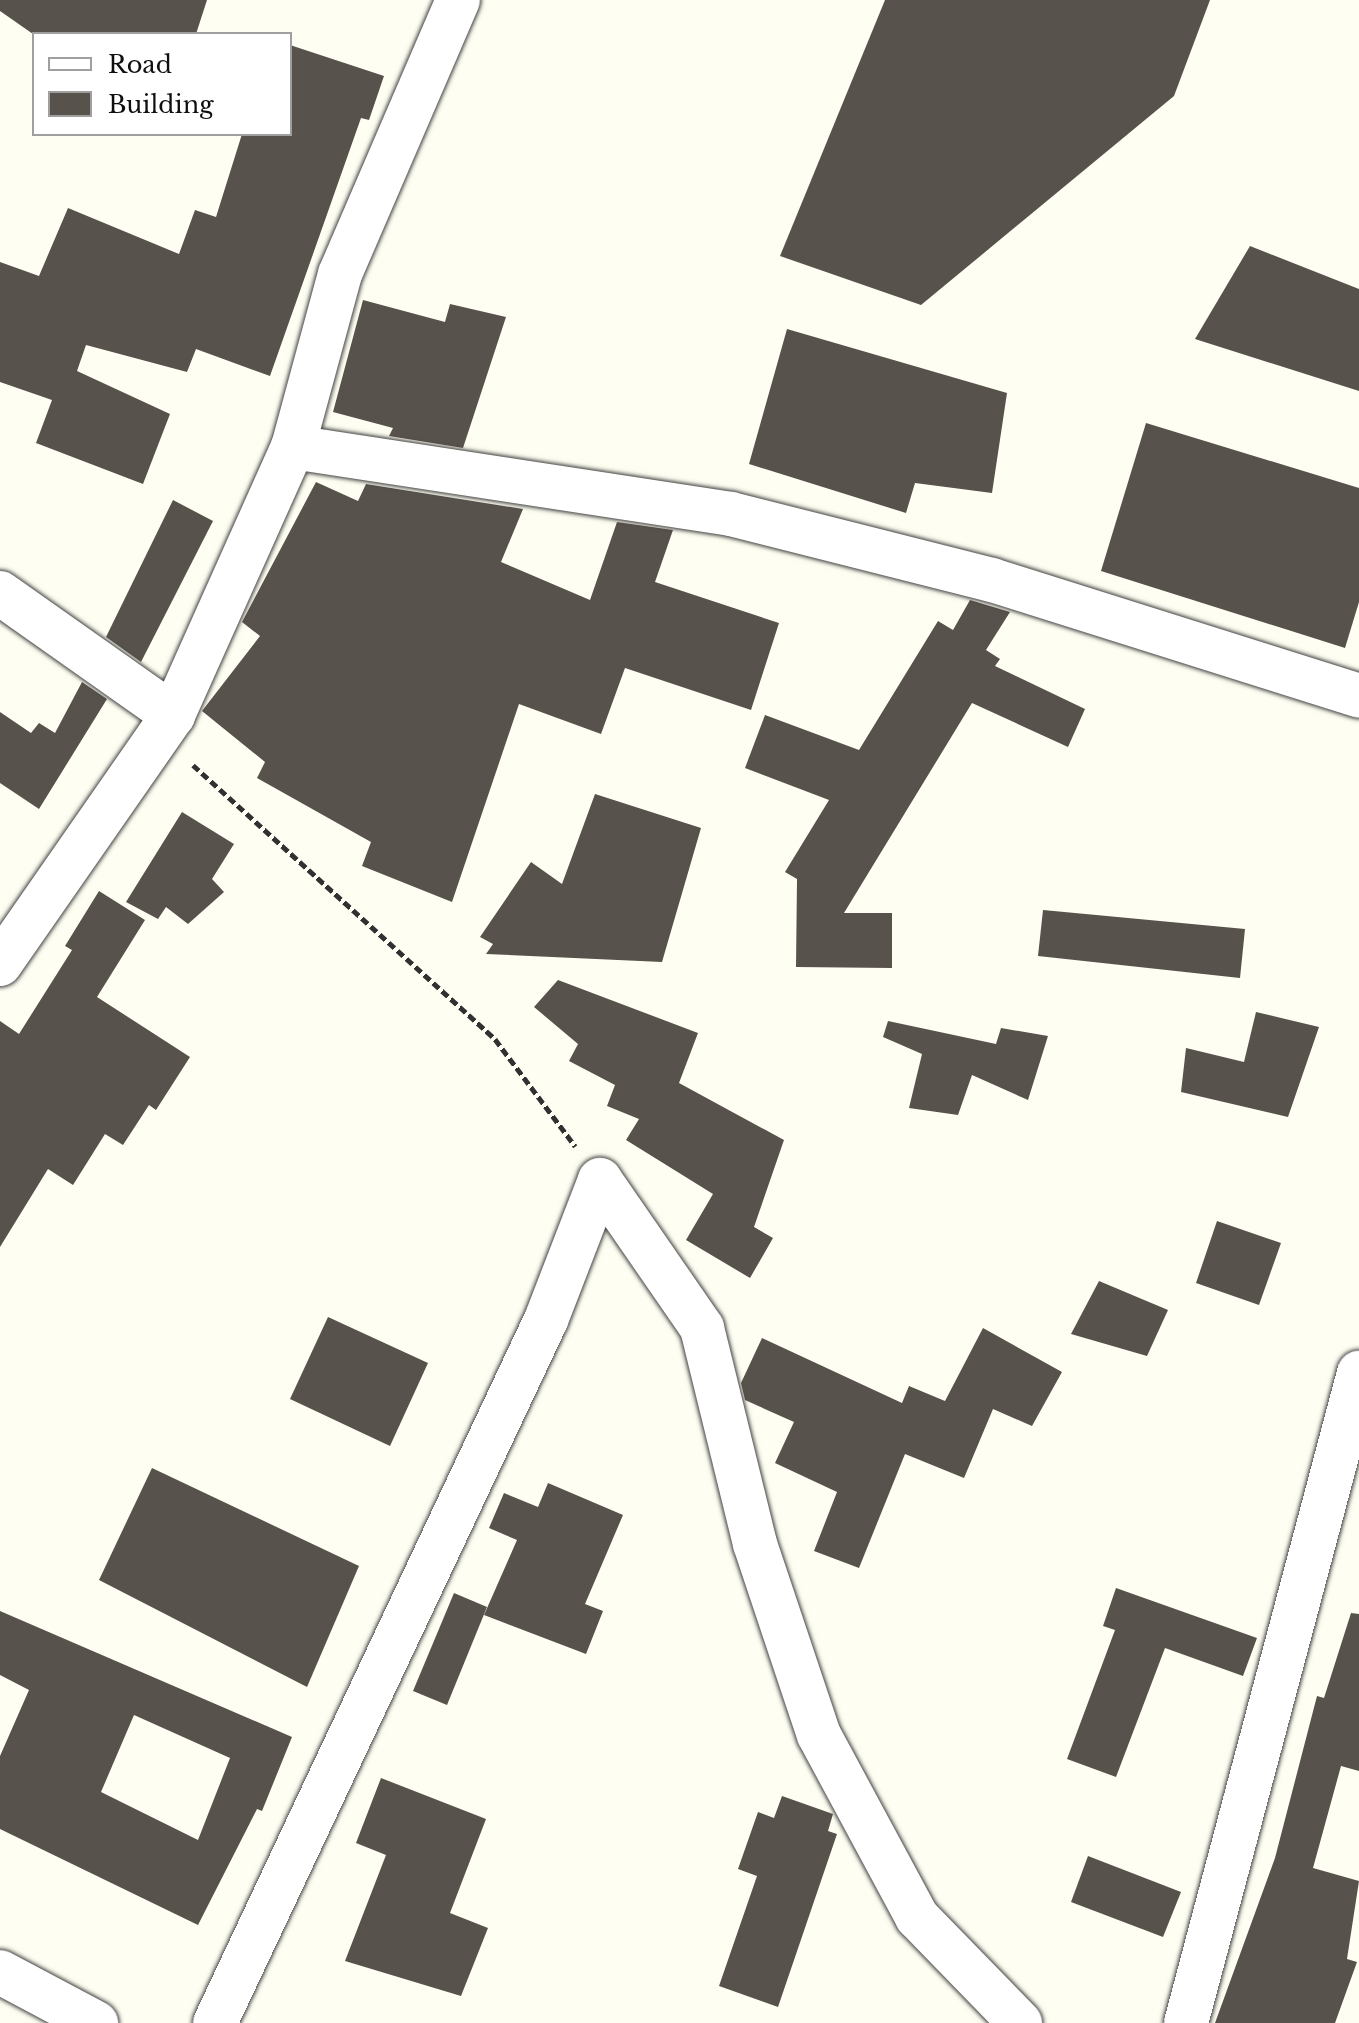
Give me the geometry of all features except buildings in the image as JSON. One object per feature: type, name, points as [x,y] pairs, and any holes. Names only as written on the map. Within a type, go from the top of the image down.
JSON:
[{"type":"street","points":[[0,964],[164,728],[293,447],[340,274],[458,0]]},
{"type":"street","points":[[293,447],[731,514],[992,580],[1359,696]]},
{"type":"street","points":[[0,593],[164,728]]},
{"type":"street","points":[[215,2023],[546,1320],[600,1180]]},
{"type":"street","points":[[600,1180],[702,1328],[755,1544],[819,1735],[917,1917],[1020,2023]]},
{"type":"street","points":[[1186,2023],[1359,1373]]},
{"type":"street","points":[[0,1972],[96,2023]]},
{"type":"path","points":[[164,728],[208,774],[495,1039],[600,1180]]}]
